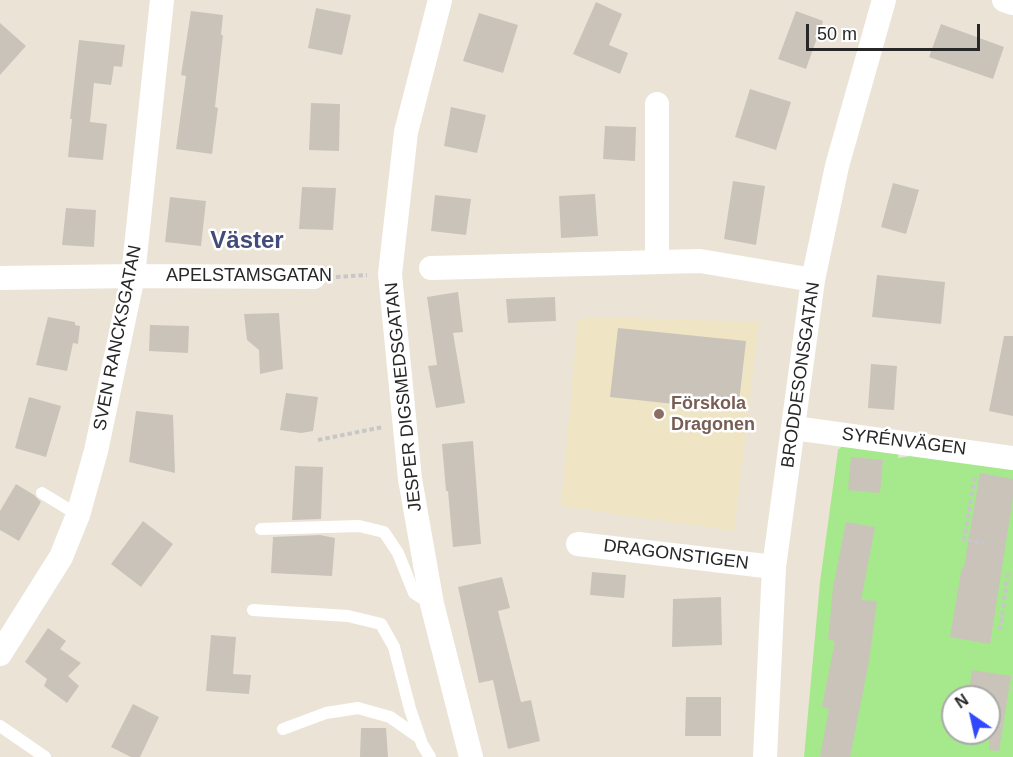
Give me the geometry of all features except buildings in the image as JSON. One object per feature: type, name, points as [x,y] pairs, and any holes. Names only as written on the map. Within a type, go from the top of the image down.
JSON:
[{"type":"street","name":"SVEN RANCKSGATAN","points":[[0,654],[61,557],[78,515],[96,451],[133,276],[162,0]]},
{"type":"street","name":"JESPER DIGSMEDSGATAN","points":[[440,0],[406,132],[390,274],[410,479],[432,604],[471,757]]},
{"type":"street","name":"BRODDESONSGATAN","points":[[765,757],[774,567],[813,280],[837,166],[884,0]]},
{"type":"street","points":[[1004,0],[1013,3]]},
{"type":"street","points":[[657,104],[657,262]]},
{"type":"street","points":[[431,268],[700,261],[813,280]]},
{"type":"street","name":"APELSTAMSGATAN","points":[[0,278],[314,277]]},
{"type":"street","name":"SYRÉNVÄGEN","points":[[794,428],[1013,458]]},
{"type":"street","name":"DRAGONSTIGEN","points":[[578,544],[774,567]]},
{"type":"lane","points":[[42,493],[78,515]]},
{"type":"lane","points":[[261,529],[359,526],[384,532],[398,553],[414,593],[432,604]]},
{"type":"lane","points":[[253,610],[348,616],[381,624],[394,647],[420,738],[430,757]]},
{"type":"lane","points":[[283,729],[326,713],[358,708],[390,717],[420,738]]},
{"type":"lane","points":[[0,726],[45,757]]},
{"type":"path","name":"APELSTAMSGATAN","points":[[314,277],[390,274]]},
{"type":"path","points":[[318,440],[405,423]]},
{"type":"path","points":[[979,452],[964,540],[985,543]]},
{"type":"path","points":[[1000,630],[1008,572]]},
{"type":"shaded area","name":"Förskola Dragonen","points":[[603,317],[759,322],[734,531],[561,506],[578,319]]},
{"type":"green space","points":[[850,439],[900,447],[898,458],[935,452],[1013,463],[1013,757],[804,757],[820,582],[838,450]]},
{"type":"place","name":"Förskola Dragonen","points":[[659,414]]},
{"type":"district","name":"Väster","points":[[247,241]]}]
